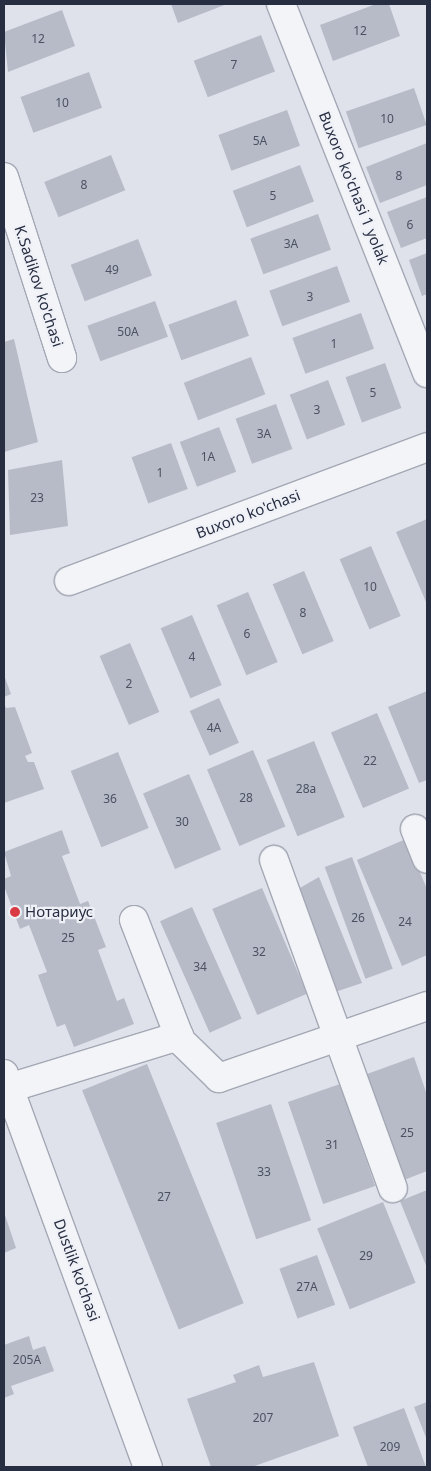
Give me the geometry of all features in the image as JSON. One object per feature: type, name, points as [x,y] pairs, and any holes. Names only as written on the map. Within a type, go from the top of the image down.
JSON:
[{"type":"street","name":"Buxoro ko'chasi 1 yolak","points":[[281,4],[427,373]]},
{"type":"street","name":"K.Sadikov ko'chasi","points":[[4,178],[58,345]]},
{"type":"street","name":"Buxoro ko'chasi","points":[[69,581],[427,447]]},
{"type":"street","points":[[415,829],[427,859]]},
{"type":"street","points":[[274,860],[335,1035],[393,1188]]},
{"type":"street","points":[[134,920],[179,1036],[219,1078],[335,1035],[427,1006]]},
{"type":"street","points":[[6,1081],[78,1064],[179,1036]]},
{"type":"street","name":"Dustlik ko'chasi","points":[[6,1081],[148,1467]]},
{"type":"building","points":[[171,4],[227,4],[178,23]]},
{"type":"building","points":[[376,4],[389,4],[400,36],[333,61],[320,25]]},
{"type":"building","points":[[62,10],[75,46],[8,72],[4,32]]},
{"type":"building","points":[[261,35],[275,71],[208,97],[194,61]]},
{"type":"building","points":[[89,72],[102,108],[33,133],[20,97]]},
{"type":"building","points":[[414,88],[427,125],[359,148],[346,111]]},
{"type":"building","points":[[287,110],[300,146],[231,171],[218,135]]},
{"type":"building","points":[[427,143],[427,185],[380,203],[366,167]]},
{"type":"building","points":[[111,155],[125,190],[58,217],[44,182]]},
{"type":"building","points":[[300,165],[314,201],[247,227],[233,191]]},
{"type":"building","points":[[427,197],[427,238],[401,248],[387,212]]},
{"type":"building","points":[[318,214],[331,250],[263,274],[250,239]]},
{"type":"building","points":[[138,239],[152,275],[85,301],[71,265]]},
{"type":"building","points":[[427,253],[427,294],[422,296],[409,260]]},
{"type":"building","points":[[337,266],[350,302],[282,326],[269,291]]},
{"type":"building","points":[[236,300],[249,336],[181,360],[168,325]]},
{"type":"building","points":[[155,301],[168,337],[100,361],[87,326]]},
{"type":"building","points":[[361,313],[374,349],[305,374],[292,338]]},
{"type":"building","points":[[14,339],[38,442],[4,452],[4,342]]},
{"type":"building","points":[[251,357],[265,394],[198,420],[184,383]]},
{"type":"building","points":[[385,363],[401,408],[362,422],[346,377]]},
{"type":"building","points":[[328,380],[345,425],[307,440],[290,395]]},
{"type":"building","points":[[276,404],[292,449],[252,464],[236,419]]},
{"type":"building","points":[[219,427],[236,472],[197,487],[180,442]]},
{"type":"building","points":[[171,443],[188,489],[148,503],[132,457]]},
{"type":"building","points":[[62,460],[68,526],[10,535],[8,470]]},
{"type":"building","points":[[427,519],[427,601],[426,602],[396,532]]},
{"type":"building","points":[[371,546],[401,616],[369,629],[340,559]]},
{"type":"building","points":[[304,571],[334,641],[302,654],[273,584]]},
{"type":"building","points":[[248,592],[278,662],[246,675],[217,605]]},
{"type":"building","points":[[192,615],[222,685],[190,698],[161,628]]},
{"type":"building","points":[[130,643],[159,712],[129,725],[100,656]]},
{"type":"building","points":[[4,675],[11,694],[4,697]]},
{"type":"building","points":[[427,691],[427,780],[419,783],[388,707]]},
{"type":"building","points":[[219,698],[239,743],[210,756],[190,711]]},
{"type":"building","points":[[4,703],[6,708],[15,707],[32,753],[25,756],[28,762],[34,762],[44,789],[4,803]]},
{"type":"building","points":[[377,713],[409,788],[363,808],[331,733]]},
{"type":"building","points":[[314,741],[345,817],[297,836],[267,760]]},
{"type":"building","points":[[253,750],[285,826],[239,846],[207,770]]},
{"type":"building","points":[[118,752],[149,828],[101,847],[71,771]]},
{"type":"building","points":[[189,774],[221,849],[175,869],[143,794]]},
{"type":"building","points":[[62,830],[70,853],[62,856],[80,904],[88,901],[106,947],[98,950],[117,1001],[124,998],[134,1024],[74,1047],[65,1024],[57,1027],[38,975],[47,972],[29,925],[20,929],[4,886],[4,879],[11,876],[4,852]]},
{"type":"building","points":[[406,839],[427,889],[427,955],[402,966],[357,860]]},
{"type":"building","points":[[352,857],[393,969],[365,979],[325,867]]},
{"type":"building","points":[[319,877],[362,983],[335,992],[298,889]]},
{"type":"building","points":[[262,888],[307,994],[257,1015],[212,909]]},
{"type":"building","points":[[192,907],[242,1018],[210,1033],[160,921]]},
{"type":"building","points":[[414,1057],[427,1095],[427,1171],[404,1180],[367,1074]]},
{"type":"building","points":[[147,1064],[244,1303],[179,1329],[82,1090]]},
{"type":"building","points":[[340,1084],[375,1186],[323,1204],[288,1102]]},
{"type":"building","points":[[271,1104],[311,1220],[256,1239],[216,1123]]},
{"type":"building","points":[[427,1190],[427,1268],[400,1201]]},
{"type":"building","points":[[383,1202],[416,1283],[350,1309],[317,1229]]},
{"type":"building","points":[[4,1212],[16,1248],[4,1253]]},
{"type":"building","points":[[317,1255],[335,1305],[298,1318],[279,1269]]},
{"type":"building","points":[[29,1336],[33,1350],[45,1346],[54,1371],[11,1386],[14,1394],[4,1398],[4,1345]]},
{"type":"building","points":[[314,1362],[339,1436],[252,1467],[211,1467],[187,1399],[236,1382],[233,1375],[259,1365],[263,1377]]},
{"type":"building","points":[[427,1402],[427,1440],[414,1407]]},
{"type":"building","points":[[404,1408],[426,1467],[368,1467],[353,1427]]},
{"type":"place","name":"Нотариус","points":[[15,912]]}]
